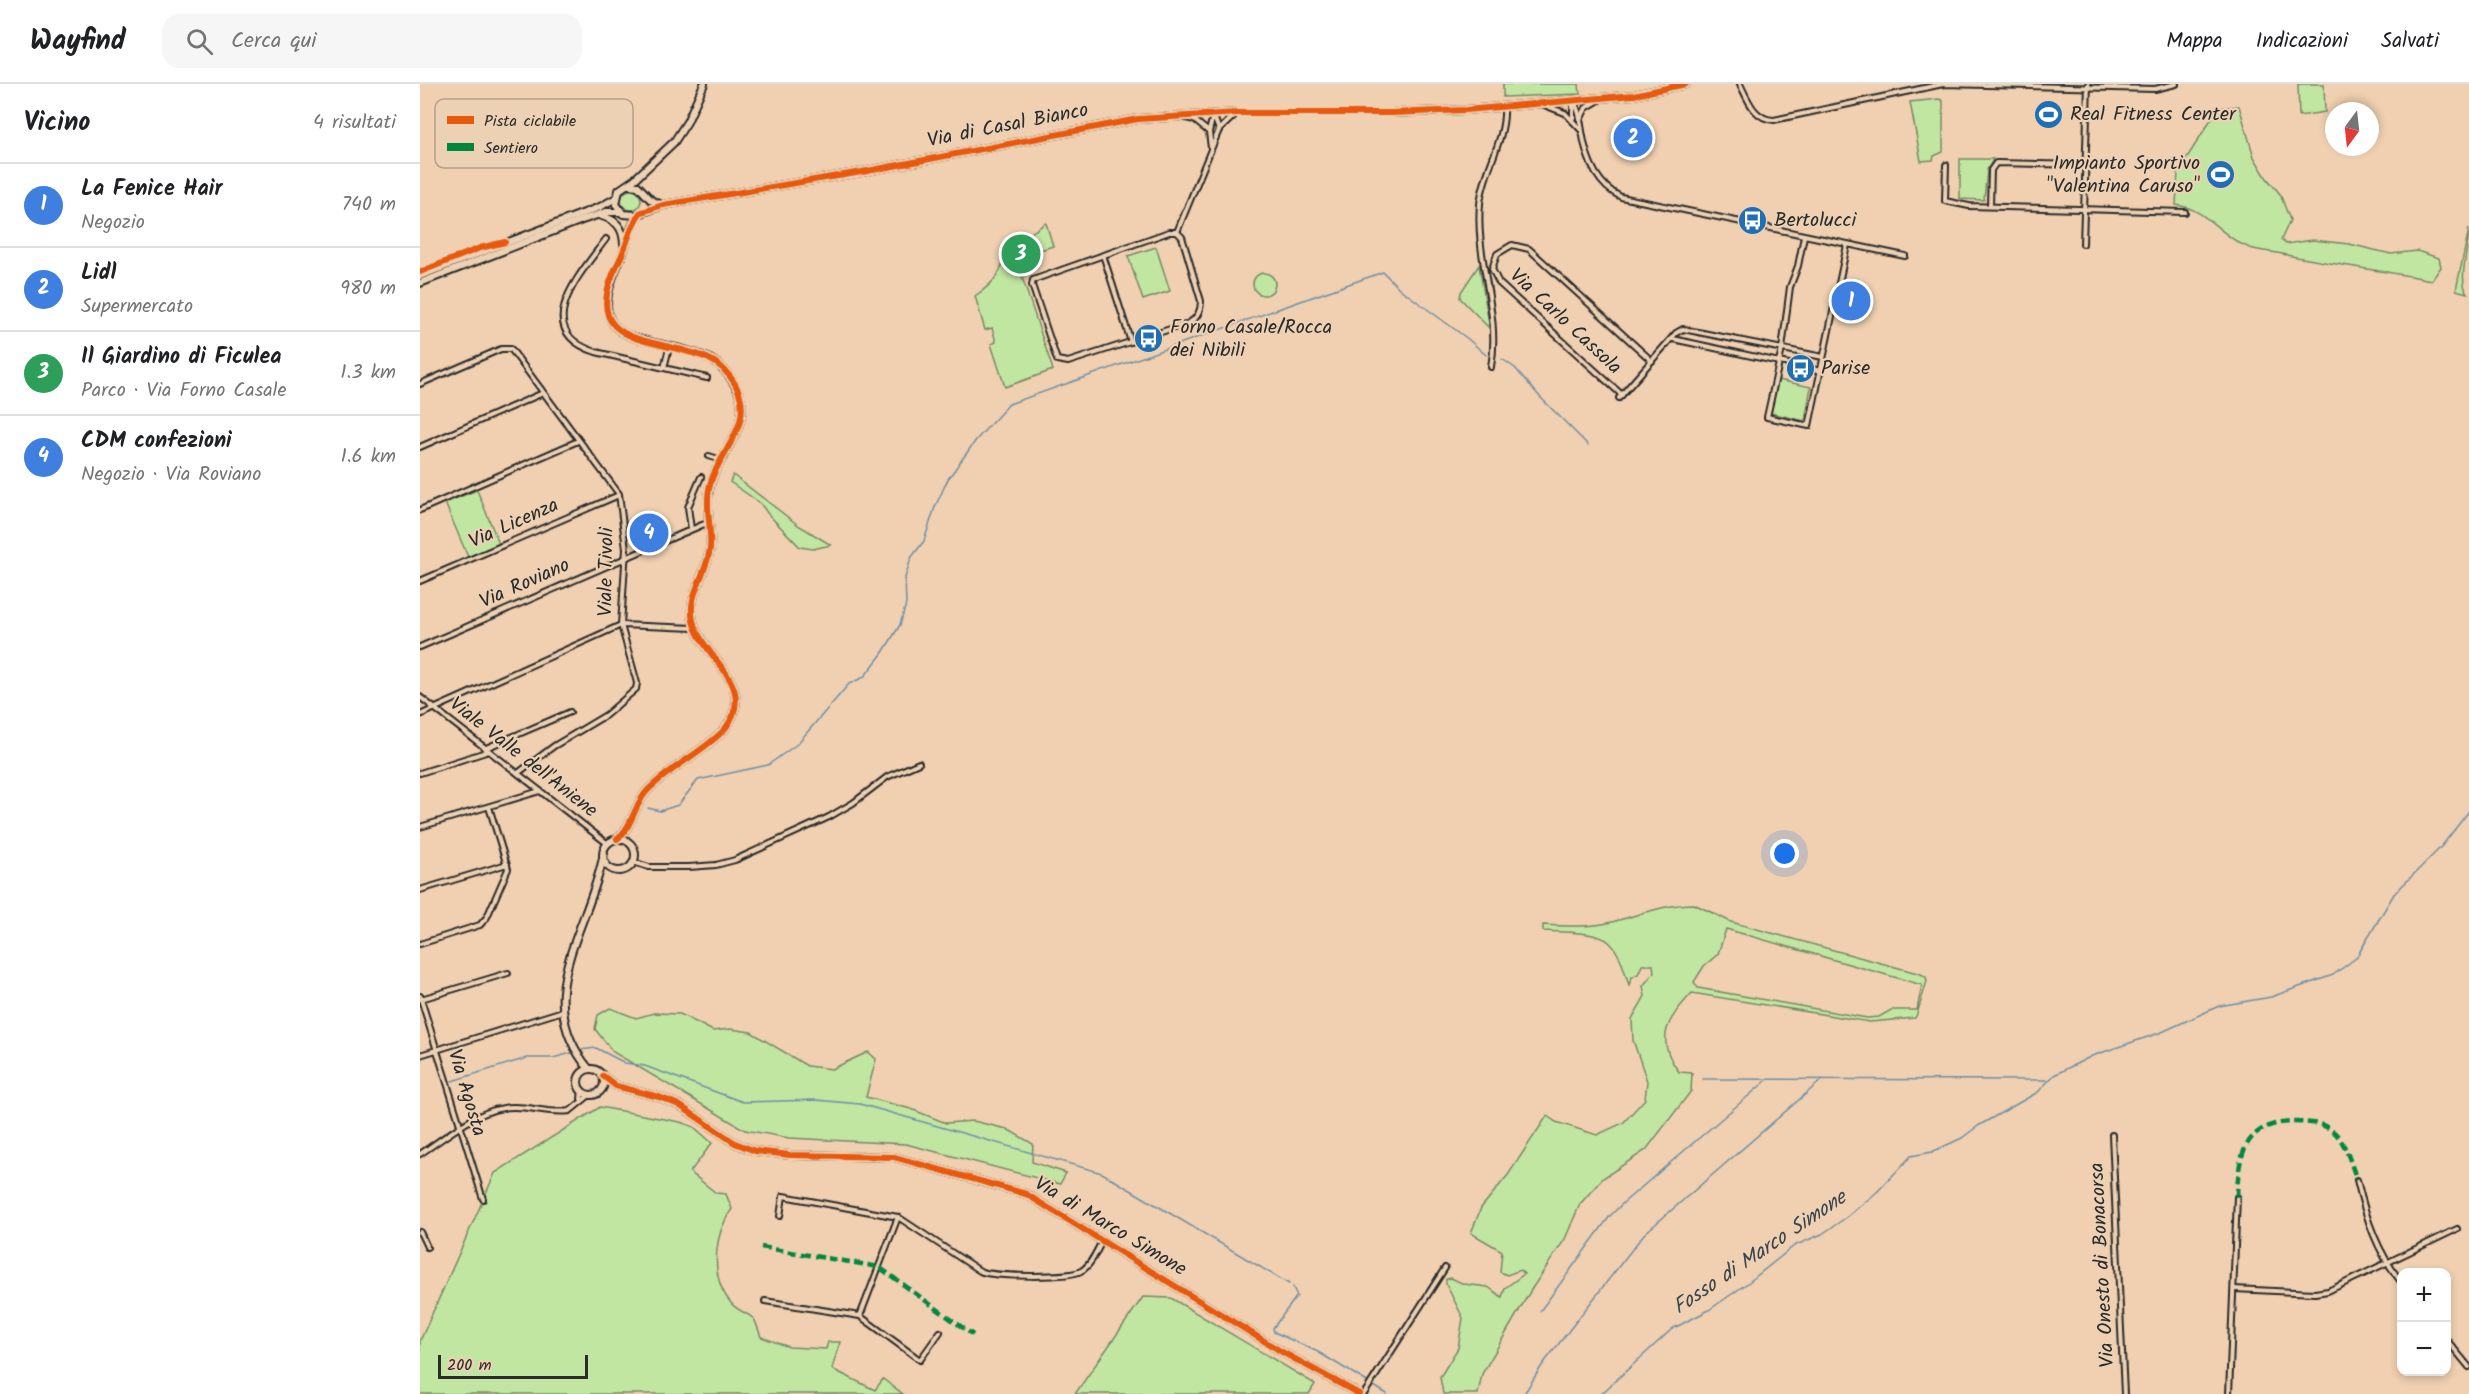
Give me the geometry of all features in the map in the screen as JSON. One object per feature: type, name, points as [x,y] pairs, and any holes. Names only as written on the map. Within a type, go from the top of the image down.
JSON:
[{"type":"street","points":[[420,276],[600,207],[616,198],[619,190],[669,148],[681,133],[704,84]]},
{"type":"street","name":"Via di Casal Bianco","points":[[641,213],[663,205],[862,172],[1138,120],[1238,113],[1428,112],[1606,98],[1686,84]]},
{"type":"street","points":[[1740,84],[1757,114],[1772,120],[1943,84],[2155,89],[2176,84]]},
{"type":"street","points":[[2083,244],[2088,86]]},
{"type":"street","points":[[1581,119],[1586,108],[1606,98]]},
{"type":"street","points":[[1573,100],[1581,119],[1582,132],[1597,178],[1609,191],[1621,197],[1905,256]]},
{"type":"street","points":[[1573,100],[1573,119]]},
{"type":"street","points":[[1528,104],[1558,109],[1573,119],[1582,132]]},
{"type":"street","points":[[1491,367],[1495,336],[1481,249],[1480,204],[1503,123],[1504,106]]},
{"type":"street","points":[[1177,232],[1219,130],[1238,113]]},
{"type":"street","points":[[1213,114],[1219,130]]},
{"type":"street","points":[[1210,155],[1212,142],[1209,132],[1213,114]]},
{"type":"street","points":[[1177,116],[1194,120],[1209,132]]},
{"type":"street","points":[[1990,206],[1991,172],[1996,163],[2086,165]]},
{"type":"street","points":[[1946,165],[1945,201],[1990,206],[2185,212]]},
{"type":"street","points":[[645,169],[640,181],[642,188],[652,201],[663,205]]},
{"type":"street","points":[[626,185],[634,184],[642,188]]},
{"type":"street","points":[[580,1102],[582,1090],[579,1083],[578,1056],[563,1011],[562,982],[567,961],[596,884],[604,853],[608,844],[617,839],[628,825],[636,807],[650,789],[718,736],[734,716],[736,694],[731,680],[701,641],[694,628],[692,602],[709,557],[711,538],[709,488],[740,423],[741,404],[736,386],[720,366],[709,359],[632,338],[610,319],[606,297],[632,225],[647,204],[646,195]]},
{"type":"street","points":[[616,198],[624,213],[629,237]]},
{"type":"street","points":[[420,283],[609,211],[641,213]]},
{"type":"street","points":[[598,215],[612,219],[621,226],[623,254]]},
{"type":"street","points":[[1169,232],[1177,232],[1182,237],[1201,301],[1200,310],[1195,319],[1189,323],[1065,362],[1057,360],[1032,281],[1035,278],[1169,232]]},
{"type":"street","points":[[1804,236],[1790,286],[1782,348],[1767,417],[1809,426],[1847,245]]},
{"type":"street","points":[[606,239],[565,300],[562,316],[566,330],[574,342],[590,350],[707,378]]},
{"type":"street","name":"Via Carlo Cassola","points":[[1512,245],[1529,249],[1652,361],[1620,397],[1499,283],[1492,270],[1497,254],[1512,245]]},
{"type":"street","points":[[1103,255],[1131,342]]},
{"type":"street","points":[[1652,361],[1678,332],[1684,329],[1823,357]]},
{"type":"street","points":[[1714,349],[1717,343],[1716,335]]},
{"type":"street","points":[[1721,350],[1721,343],[1725,337]]},
{"type":"street","points":[[1673,339],[1821,371]]},
{"type":"street","points":[[420,384],[506,348],[513,351],[620,495]]},
{"type":"street","points":[[664,368],[669,348]]},
{"type":"street","points":[[420,447],[543,393]]},
{"type":"street","points":[[420,510],[578,441]]},
{"type":"street","points":[[709,456],[721,460]]},
{"type":"street","points":[[691,529],[688,507],[701,477]]},
{"type":"street","name":"Viale Tivoli","points":[[518,773],[554,747],[606,715],[636,690],[637,683],[621,625],[626,557],[620,495]]},
{"type":"street","name":"Via Licenza","points":[[420,581],[620,495]]},
{"type":"street","name":"Via Roviano","points":[[420,646],[709,522]]},
{"type":"street","points":[[420,715],[621,625],[694,628]]},
{"type":"street","name":"Viale Valle dell'Aniene","points":[[420,696],[608,844]]},
{"type":"street","points":[[420,773],[488,749],[570,712]]},
{"type":"street","points":[[633,862],[650,867],[672,867],[711,866],[731,862],[832,815],[853,803],[884,778],[919,763]]},
{"type":"street","points":[[420,828],[541,791]]},
{"type":"street","points":[[420,944],[482,924],[507,874],[507,864],[489,807]]},
{"type":"street","points":[[596,884],[608,871],[627,868],[633,862],[635,851],[628,836],[628,825]]},
{"type":"street","points":[[617,839],[631,844]]},
{"type":"street","points":[[604,853],[606,863],[614,869]]},
{"type":"street","points":[[420,890],[507,864]]},
{"type":"street","points":[[420,998],[508,973]]},
{"type":"street","name":"Via Agosta","points":[[420,998],[483,1199]]},
{"type":"street","points":[[420,1055],[563,1011]]},
{"type":"street","points":[[420,1154],[481,1115],[500,1108],[521,1107],[566,1112],[573,1110],[580,1102],[599,1091],[604,1084],[603,1076],[597,1070],[589,1069],[578,1056]]},
{"type":"street","points":[[580,1076],[589,1069]]},
{"type":"street","name":"Via di Marco Simone","points":[[603,1076],[621,1087]]},
{"type":"street","name":"Via di Marco Simone","points":[[599,1091],[621,1087],[659,1097],[679,1105],[735,1143],[755,1151],[790,1155],[894,1156],[1005,1186],[1035,1198],[1282,1352],[1359,1394]]},
{"type":"street","points":[[582,1090],[591,1094]]},
{"type":"street","name":"Via Onesto di Bonacorsa","points":[[2112,1135],[2124,1394]]},
{"type":"street","points":[[2357,1180],[2367,1220],[2386,1263],[2397,1276]]},
{"type":"street","points":[[780,1216],[783,1196],[898,1217],[980,1271],[992,1275],[1078,1273],[1087,1266],[1103,1240]]},
{"type":"street","points":[[2229,1394],[2237,1197]]},
{"type":"street","points":[[860,1316],[898,1217]]},
{"type":"street","points":[[2234,1288],[2321,1292],[2457,1229]]},
{"type":"street","points":[[420,1232],[427,1247]]},
{"type":"street","points":[[1364,1394],[1445,1268]]},
{"type":"street","points":[[765,1301],[860,1316],[920,1359],[940,1332]]},
{"type":"street","points":[[2451,1345],[2469,1367]]},
{"type":"green space","points":[[1503,84],[1579,84],[1580,94],[1503,97]]},
{"type":"green space","points":[[2298,84],[2324,84],[2325,112],[2299,116]]},
{"type":"green space","points":[[1939,99],[1943,101],[1943,152],[1934,156],[1933,160],[1921,161],[1910,102]]},
{"type":"green space","name":"Impianto Sportivo \"Valentina Caruso\"","points":[[2239,106],[2254,157],[2280,194],[2290,220],[2281,240],[2286,244],[2313,240],[2349,244],[2391,254],[2417,251],[2439,258],[2441,267],[2432,280],[2250,248],[2205,217],[2187,207],[2176,205],[2178,172],[2218,108]]},
{"type":"green space","points":[[1960,159],[1993,159],[1987,170],[1984,200],[1960,199]]},
{"type":"green space","points":[[631,190],[638,193],[641,200],[638,207],[631,210],[624,207],[621,200],[624,193]]},
{"type":"green space","points":[[1046,223],[1053,246],[1025,255],[1030,273],[1022,277],[1053,370],[1005,387],[991,344],[996,342],[992,328],[985,330],[975,296],[994,279],[1001,268],[1004,255],[1015,253],[1015,244]]},
{"type":"green space","points":[[2469,229],[2464,271],[2467,293],[2456,290]]},
{"type":"green space","points":[[1156,247],[1170,291],[1143,300],[1128,256]]},
{"type":"green space","points":[[1479,265],[1490,329],[1460,298],[1461,292]]},
{"type":"green space","points":[[1264,273],[1272,276],[1275,284],[1272,292],[1264,295],[1256,292],[1253,284],[1256,276]]},
{"type":"green space","points":[[1778,380],[1811,387],[1805,421],[1771,413]]},
{"type":"green space","points":[[733,475],[798,525],[831,545],[813,549],[800,547],[760,503],[730,482]]},
{"type":"green space","points":[[477,490],[499,544],[468,557],[445,503]]},
{"type":"green space","points":[[1683,904],[1694,904],[1731,922],[1921,974],[1926,977],[1927,981],[1917,1014],[1915,1018],[1870,1022],[1692,993],[1670,1021],[1666,1040],[1671,1060],[1679,1072],[1692,1073],[1691,1091],[1646,1150],[1603,1178],[1580,1204],[1565,1239],[1531,1290],[1482,1374],[1478,1394],[1443,1394],[1440,1377],[1458,1348],[1463,1318],[1446,1284],[1446,1279],[1451,1278],[1464,1284],[1488,1287],[1502,1297],[1505,1288],[1524,1274],[1520,1270],[1507,1275],[1500,1272],[1502,1251],[1471,1233],[1481,1208],[1508,1175],[1547,1116],[1556,1122],[1597,1135],[1623,1123],[1645,1099],[1647,1081],[1633,1040],[1632,1019],[1645,996],[1643,986],[1654,972],[1653,965],[1642,965],[1638,974],[1632,977],[1629,985],[1619,957],[1609,942],[1587,934],[1543,931],[1543,925],[1603,924]],"holes":[[[1726,929],[1922,985],[1917,1010],[1891,1010],[1879,1017],[1867,1018],[1698,988],[1694,982],[1704,966],[1718,954]]]},
{"type":"green space","points":[[610,1008],[636,1018],[654,1013],[680,1014],[713,1031],[730,1029],[751,1032],[807,1066],[832,1069],[868,1052],[876,1059],[866,1097],[911,1109],[946,1123],[973,1121],[1007,1129],[1033,1144],[1032,1162],[1066,1173],[1060,1184],[906,1144],[789,1138],[745,1130],[613,1052],[595,1029],[598,1015]]},
{"type":"green space","points":[[600,1107],[680,1122],[694,1127],[712,1143],[690,1172],[716,1193],[726,1194],[732,1209],[718,1243],[716,1256],[719,1281],[733,1306],[754,1319],[761,1337],[789,1347],[826,1349],[828,1342],[840,1342],[832,1369],[875,1390],[883,1379],[903,1394],[420,1394],[420,1341],[495,1173]]},
{"type":"green space","points":[[1143,1297],[1171,1298],[1315,1384],[1309,1394],[1075,1394]]},
{"type":"waterway","points":[[648,808],[660,811],[678,805],[698,780],[768,765],[797,744],[849,684],[864,677],[900,625],[906,604],[905,578],[911,558],[924,541],[935,507],[948,479],[976,440],[1009,404],[1383,272],[1400,289],[1486,355]]},
{"type":"waterway","points":[[1502,359],[1515,368],[1588,445]]},
{"type":"waterway","name":"Fosso di Marco Simone","points":[[1601,1394],[1672,1329],[1709,1310],[1794,1246],[1822,1234],[1847,1217],[1877,1192],[1911,1156],[1932,1152],[1962,1138],[1978,1126],[2038,1092],[2054,1075],[2092,1056],[2162,1032],[2219,1006],[2271,997],[2333,975],[2356,958],[2394,894],[2441,847],[2469,811]]},
{"type":"waterway","points":[[580,1050],[596,1048],[625,1063],[645,1066],[743,1102],[816,1100],[860,1104],[1102,1173],[1289,1284]]},
{"type":"waterway","points":[[452,1081],[527,1058],[553,1058],[575,1052]]},
{"type":"waterway","points":[[1703,1079],[2046,1080]]},
{"type":"waterway","points":[[1524,1394],[1543,1364],[1644,1234],[1823,1079]]},
{"type":"waterway","points":[[1540,1311],[1610,1216],[1767,1080]]},
{"type":"waterway","points":[[1293,1287],[1297,1296],[1273,1328],[1274,1332],[1318,1352],[1387,1394]]},
{"type":"marked path","points":[[2237,1197],[2239,1167],[2248,1143],[2255,1134],[2266,1127],[2280,1123],[2313,1123],[2331,1130],[2343,1144],[2357,1180]]},
{"type":"marked path","points":[[761,1247],[879,1267],[973,1335]]},
{"type":"cycle path","points":[[642,212],[663,205],[862,172],[1138,119],[1238,113],[1391,113],[1466,110],[1634,95],[1686,84]]},
{"type":"cycle path","points":[[617,839],[626,829],[647,791],[716,738],[725,729],[735,710],[735,694],[729,678],[699,635],[693,619],[693,600],[710,548],[709,489],[719,463],[739,425],[742,412],[741,399],[730,377],[713,361],[629,335],[615,326],[607,312],[607,291],[640,213]]},
{"type":"cycle path","points":[[420,272],[480,248],[505,242]]},
{"type":"cycle path","points":[[603,1076],[616,1086],[659,1097],[679,1105],[735,1143],[755,1151],[790,1155],[894,1157],[1026,1194],[1282,1352],[1359,1394]]},
{"type":"place","name":"Real Fitness Center","points":[[2049,115]]},
{"type":"place","name":"Lidl","points":[[1633,138]]},
{"type":"place","name":"Impianto Sportivo \"Valentina Caruso\"","points":[[2221,175]]},
{"type":"place","name":"Bertolucci","points":[[1753,221]]},
{"type":"place","name":"Il Giardino di Ficulea","points":[[1021,254]]},
{"type":"place","name":"La Fenice Hair","points":[[1851,301]]},
{"type":"place","name":"Forno Casale/Rocca dei Nibili","points":[[1149,339]]},
{"type":"place","name":"Parise","points":[[1800,369]]},
{"type":"place","name":"CDM confezioni","points":[[649,533]]}]
